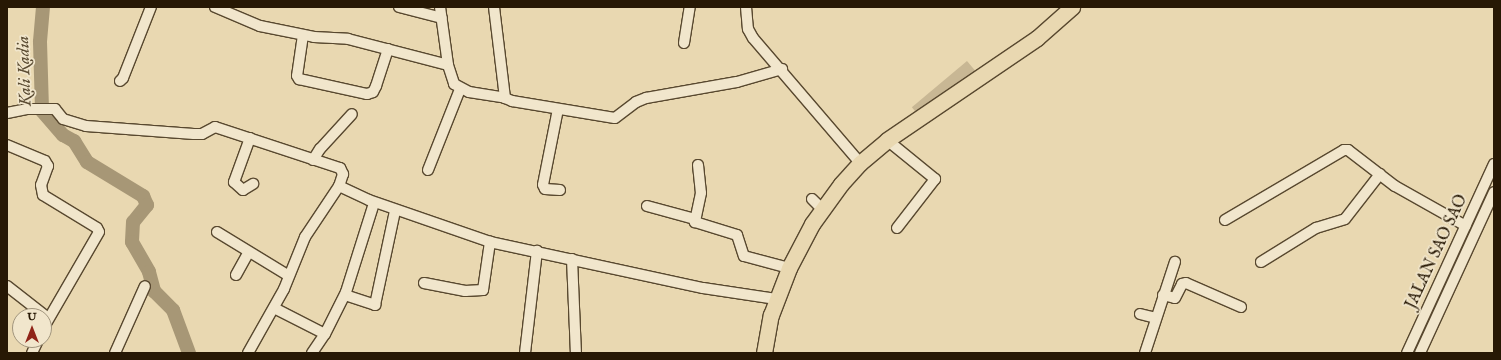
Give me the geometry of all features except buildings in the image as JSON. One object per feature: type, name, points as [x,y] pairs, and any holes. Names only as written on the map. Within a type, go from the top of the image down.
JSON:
[{"type":"highway","points":[[764,353],[766,332],[776,299],[817,204],[860,163],[887,140],[1037,38],[1072,7]]},
{"type":"street","points":[[120,81],[124,78],[151,7]]},
{"type":"street","points":[[216,7],[260,26],[303,35],[348,38],[448,65]]},
{"type":"street","points":[[400,7],[442,18]]},
{"type":"street","points":[[440,7],[448,65],[454,84],[460,89],[558,109],[614,118],[636,102],[646,98],[737,82],[782,69]]},
{"type":"street","points":[[494,7],[505,98]]},
{"type":"street","points":[[684,44],[690,7]]},
{"type":"street","points":[[746,7],[750,32],[860,163]]},
{"type":"street","points":[[303,35],[297,76],[299,79],[368,94],[373,92],[376,86],[388,49]]},
{"type":"street","points":[[428,170],[460,89]]},
{"type":"street","points":[[7,113],[38,108],[55,109],[63,119],[86,126],[194,134],[202,134],[215,127],[342,169],[343,178],[339,186],[305,237],[274,308],[248,353]]},
{"type":"street","points":[[558,109],[543,185],[545,189],[560,190]]},
{"type":"street","points":[[313,160],[320,149],[352,114]]},
{"type":"street","points":[[250,138],[234,182],[243,190],[253,184]]},
{"type":"street","points":[[887,140],[935,179],[897,228]]},
{"type":"street","points":[[7,145],[45,161],[48,166],[41,185],[43,195],[97,228],[99,232],[52,311]]},
{"type":"street","points":[[1225,220],[1344,150],[1352,152],[1395,186],[1466,226]]},
{"type":"street","name":"JALAN SAO SAO","points":[[1406,353],[1494,164]]},
{"type":"street","points":[[695,219],[701,193],[698,165]]},
{"type":"street","points":[[1261,262],[1316,228],[1346,219],[1380,174]]},
{"type":"street","points":[[339,186],[374,203],[395,211],[490,242],[572,258],[703,288],[776,299]]},
{"type":"street","name":"JALAN SAO SAO","points":[[1420,353],[1494,192]]},
{"type":"street","points":[[312,353],[325,334],[344,295],[374,203]]},
{"type":"street","points":[[647,206],[695,219],[696,222],[737,235],[744,256],[789,268]]},
{"type":"street","points":[[344,295],[375,305],[395,211]]},
{"type":"street","points":[[217,232],[289,276]]},
{"type":"street","points":[[424,283],[465,291],[483,290],[490,242]]},
{"type":"street","points":[[236,275],[249,252]]},
{"type":"street","points":[[524,353],[537,252]]},
{"type":"street","points":[[572,258],[576,353]]},
{"type":"street","points":[[1145,353],[1175,262]]},
{"type":"street","points":[[1163,296],[1175,298],[1182,284],[1186,283],[1241,308]]},
{"type":"street","points":[[7,286],[35,308]]},
{"type":"street","points":[[115,353],[132,310],[145,286]]},
{"type":"street","points":[[274,308],[325,334]]},
{"type":"street","points":[[1140,314],[1156,318]]},
{"type":"shaded area","points":[[967,61],[978,74],[923,120],[912,107]]},
{"type":"waterway","name":"Kali Kadia","points":[[43,7],[40,42],[42,111],[63,135],[74,141],[87,162],[143,196],[147,205],[133,222],[132,242],[149,272],[154,291],[173,310],[189,353]]}]
